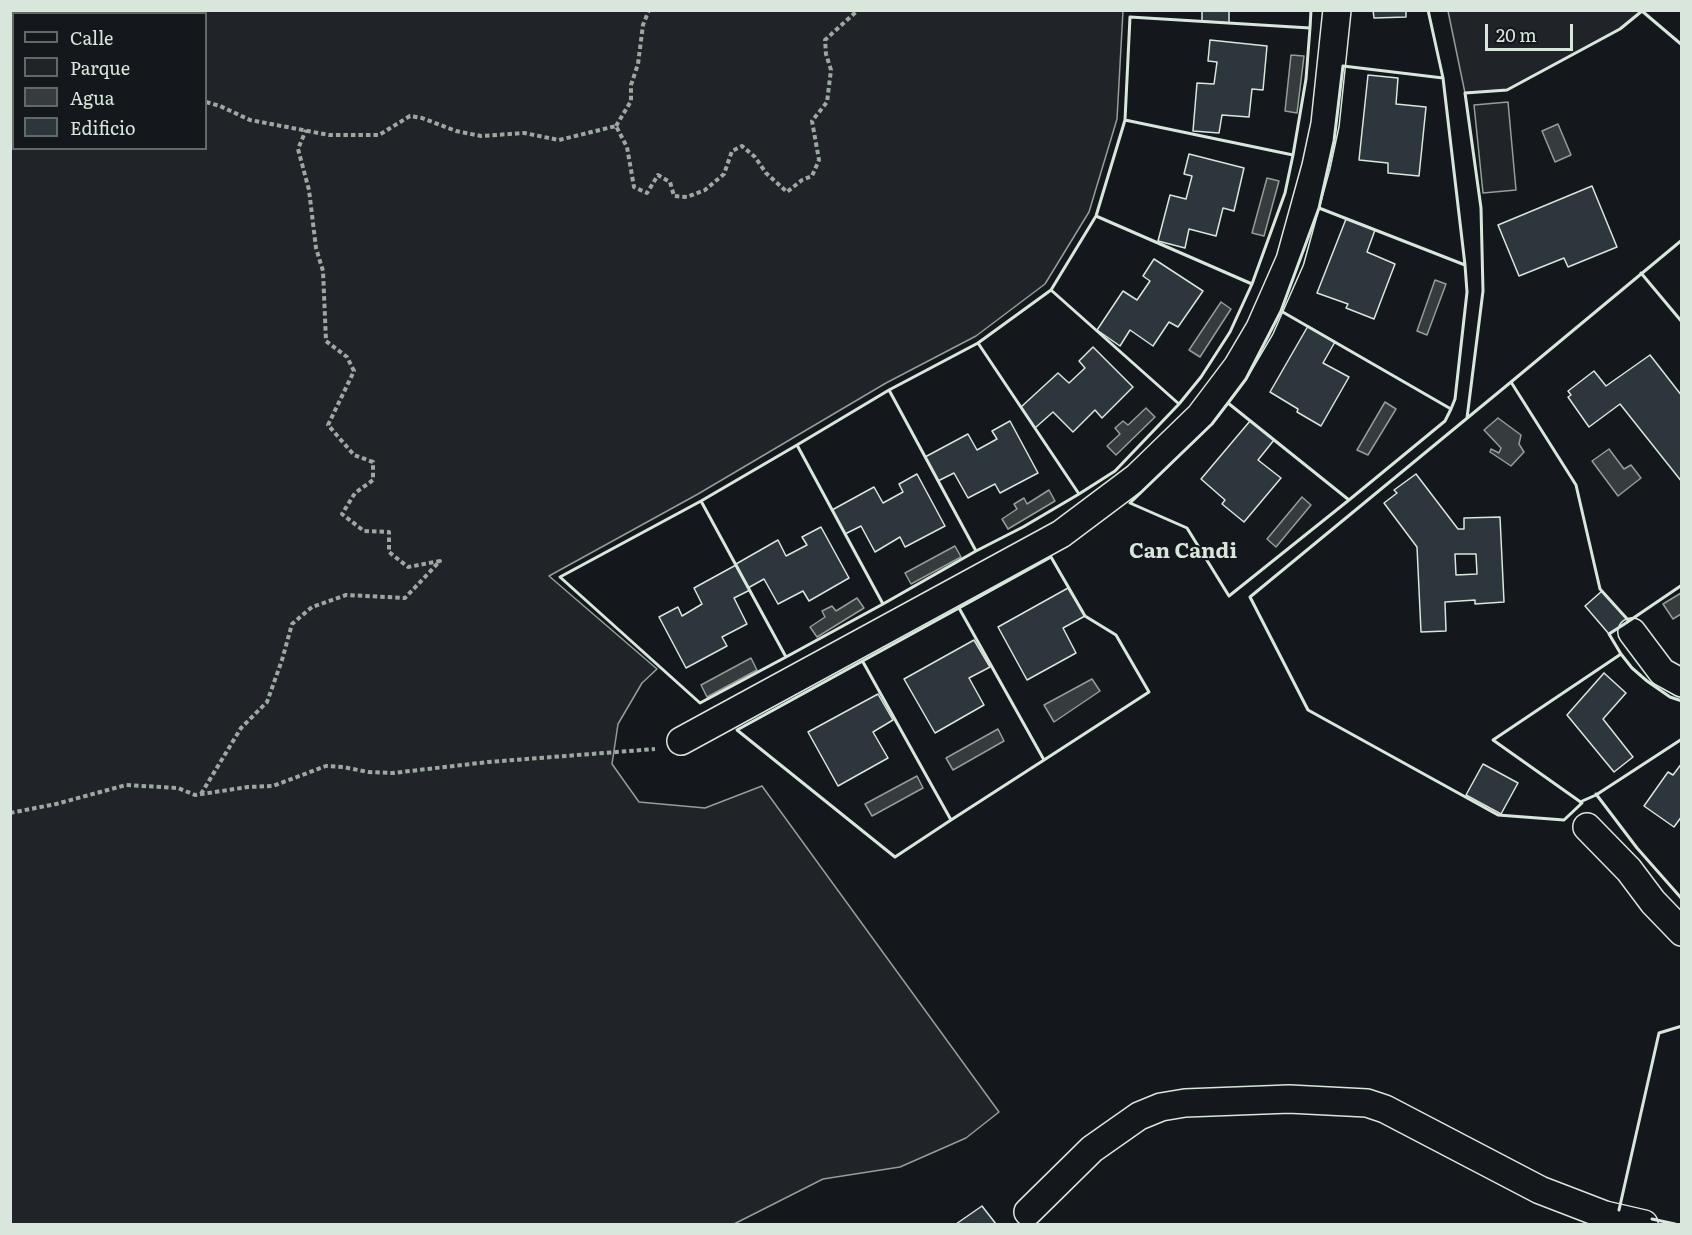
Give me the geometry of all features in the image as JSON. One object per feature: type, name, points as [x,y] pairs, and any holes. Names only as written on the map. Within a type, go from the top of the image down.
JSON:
[{"type":"street","points":[[681,741],[1060,534],[1137,477],[1200,416],[1237,367],[1260,328],[1290,260],[1316,166],[1325,123],[1336,10]]},
{"type":"street","points":[[1632,632],[1662,672],[1682,683]]},
{"type":"street","points":[[1587,826],[1629,870],[1653,902],[1682,932]]},
{"type":"street","points":[[1028,1212],[1092,1149],[1139,1116],[1161,1107],[1185,1102],[1289,1099],[1367,1103],[1385,1109],[1601,1220],[1644,1224]]},
{"type":"path","points":[[207,102],[250,120],[329,135],[379,135],[410,116],[422,118],[456,131],[481,136],[524,133],[559,140],[616,126],[632,101],[631,85],[638,64],[643,25],[649,10]]},
{"type":"path","points":[[616,126],[627,147],[634,187],[647,193],[658,176],[670,182],[674,196],[687,197],[705,190],[724,174],[732,151],[742,146],[787,192],[802,180],[812,176],[819,160],[812,121],[827,102],[831,70],[825,40],[858,10]]},
{"type":"path","points":[[201,794],[241,728],[267,702],[292,624],[312,607],[345,595],[405,598],[440,561],[408,567],[388,552],[388,532],[364,531],[342,514],[355,493],[373,480],[373,462],[354,455],[328,424],[354,371],[347,357],[326,341],[323,271],[316,248],[309,190],[298,150],[306,130]]},
{"type":"path","points":[[10,813],[56,804],[126,785],[178,788],[195,795],[248,787],[273,786],[326,766],[393,773],[548,757],[652,750],[681,741]]},
{"type":"green space","points":[[1642,10],[1620,29],[1507,90],[1465,93],[1448,11]]},
{"type":"green space","points":[[10,11],[1123,11],[1117,119],[1089,212],[1045,284],[976,336],[886,383],[698,494],[549,576],[657,669],[642,683],[618,724],[612,764],[639,802],[705,808],[762,786],[999,1112],[966,1138],[900,1167],[823,1179],[734,1224],[11,1224]]},
{"type":"green space","points":[[1508,102],[1516,190],[1483,193],[1474,105]]},
{"type":"water","points":[[1291,55],[1304,56],[1297,113],[1285,111]]},
{"type":"water","points":[[1558,124],[1571,155],[1555,162],[1542,131]]},
{"type":"water","points":[[1267,178],[1279,181],[1264,236],[1252,233]]},
{"type":"water","points":[[1435,280],[1446,284],[1427,335],[1417,331]]},
{"type":"water","points":[[1221,302],[1231,309],[1200,357],[1189,350]]},
{"type":"water","points":[[1385,402],[1396,409],[1368,455],[1357,450]]},
{"type":"water","points":[[1146,408],[1155,417],[1116,455],[1107,446],[1120,434],[1115,428],[1123,421],[1128,425]]},
{"type":"water","points":[[1498,418],[1521,435],[1519,444],[1524,452],[1511,466],[1490,452],[1491,449],[1499,453],[1501,448],[1484,430]]},
{"type":"water","points":[[1609,449],[1624,469],[1631,465],[1641,478],[1618,496],[1592,461]]},
{"type":"water","points":[[1049,490],[1055,501],[1008,529],[1002,519],[1017,509],[1014,504],[1024,498],[1027,504]]},
{"type":"water","points":[[1302,497],[1311,505],[1276,547],[1267,539]]},
{"type":"water","points":[[955,546],[961,557],[911,584],[905,573]]},
{"type":"water","points":[[1681,593],[1681,614],[1673,619],[1663,604]]},
{"type":"water","points":[[857,598],[864,608],[817,637],[810,627],[825,617],[822,611],[832,606],[836,611]]},
{"type":"water","points":[[751,658],[757,670],[707,697],[701,685]]},
{"type":"water","points":[[1092,679],[1100,691],[1054,722],[1044,705]]},
{"type":"water","points":[[998,729],[1004,741],[953,770],[946,758]]},
{"type":"water","points":[[917,776],[923,788],[872,816],[865,804]]},
{"type":"building","points":[[1202,10],[1229,10],[1229,23],[1202,21]]},
{"type":"building","points":[[1373,10],[1406,10],[1406,17],[1374,18]]},
{"type":"building","points":[[1210,40],[1267,46],[1263,90],[1252,89],[1249,117],[1222,115],[1219,133],[1193,131],[1197,83],[1214,84],[1217,62],[1208,61]]},
{"type":"building","points":[[1368,75],[1398,78],[1396,104],[1426,107],[1419,176],[1388,173],[1388,163],[1359,160]]},
{"type":"building","points":[[1189,154],[1244,168],[1234,211],[1223,208],[1216,236],[1189,229],[1185,248],[1158,241],[1170,195],[1186,199],[1192,176],[1184,174]]},
{"type":"building","points":[[1592,186],[1617,247],[1568,267],[1564,258],[1519,276],[1498,225]]},
{"type":"building","points":[[1346,219],[1375,230],[1367,252],[1395,264],[1374,319],[1346,308],[1348,304],[1317,293]]},
{"type":"building","points":[[1154,259],[1203,291],[1178,327],[1169,322],[1153,346],[1130,330],[1120,346],[1097,330],[1123,291],[1137,300],[1150,281],[1143,276]]},
{"type":"building","points":[[1308,326],[1335,342],[1323,363],[1349,377],[1321,426],[1270,392]]},
{"type":"building","points":[[1093,347],[1133,387],[1102,418],[1095,410],[1073,432],[1053,412],[1035,428],[1021,407],[1058,373],[1069,383],[1085,368],[1079,361]]},
{"type":"building","points":[[1650,355],[1682,396],[1682,482],[1620,404],[1589,427],[1568,397],[1571,395],[1568,391],[1594,371],[1606,386]]},
{"type":"building","points":[[1010,421],[1038,473],[1000,493],[995,484],[968,498],[954,473],[938,481],[925,457],[968,434],[977,450],[997,439],[992,431]]},
{"type":"building","points":[[1250,421],[1274,440],[1258,460],[1281,478],[1244,522],[1222,504],[1225,500],[1201,479]]},
{"type":"building","points":[[917,474],[945,526],[905,547],[900,537],[875,552],[861,526],[845,534],[832,510],[874,487],[883,503],[903,492],[899,484]]},
{"type":"building","points":[[1416,474],[1458,529],[1464,529],[1464,518],[1500,517],[1504,602],[1475,604],[1475,600],[1445,602],[1446,631],[1421,632],[1417,547],[1384,503],[1397,493],[1394,490]],"holes":[[[1455,554],[1476,554],[1477,574],[1456,575]]]},
{"type":"building","points":[[821,527],[849,578],[809,601],[803,591],[778,604],[764,579],[748,588],[736,564],[778,540],[786,556],[807,545],[802,537]]},
{"type":"building","points":[[736,565],[750,590],[734,598],[747,624],[722,637],[727,646],[686,668],[659,617],[678,607],[682,616],[702,604],[694,588]]},
{"type":"building","points":[[1068,588],[1085,616],[1063,628],[1076,653],[1027,680],[998,627]]},
{"type":"building","points":[[1602,591],[1629,621],[1609,634],[1585,606]]},
{"type":"building","points":[[974,640],[990,667],[969,678],[984,705],[935,733],[904,679]]},
{"type":"building","points":[[1604,673],[1626,693],[1603,719],[1633,757],[1614,772],[1567,715]]},
{"type":"building","points":[[878,694],[893,720],[873,732],[888,758],[838,786],[808,732]]},
{"type":"building","points":[[1682,763],[1682,816],[1674,827],[1644,806],[1668,772],[1673,775]]},
{"type":"building","points":[[1483,764],[1518,783],[1501,814],[1466,795]]},
{"type":"building","points":[[982,1206],[996,1224],[956,1224]]},
{"type":"wall","points":[[1310,28],[1311,10]]},
{"type":"wall","points":[[1428,10],[1443,78]]},
{"type":"wall","points":[[1467,418],[1483,291],[1481,208],[1465,93],[1507,90],[1620,29],[1642,11],[1682,45]]},
{"type":"wall","points":[[1130,17],[1310,28],[1306,79],[1293,155],[1125,120],[1130,17]]},
{"type":"wall","points":[[1343,66],[1443,78],[1465,265],[1319,208],[1334,141],[1343,66]]},
{"type":"wall","points":[[1125,120],[1293,155],[1285,193],[1252,284],[1096,216],[1125,120]]},
{"type":"wall","points":[[1319,208],[1465,265],[1467,292],[1455,399],[1451,409],[1281,311],[1319,208]]},
{"type":"wall","points":[[1096,216],[1252,284],[1230,332],[1201,377],[1179,404],[1051,290],[1096,216]]},
{"type":"wall","points":[[1511,382],[1682,240]]},
{"type":"wall","points":[[1641,273],[1682,322]]},
{"type":"wall","points":[[1051,290],[1179,404],[1115,471],[1079,494],[978,343],[1051,290]]},
{"type":"wall","points":[[1281,311],[1451,409],[1445,421],[1349,500],[1228,403],[1246,379],[1281,311]]},
{"type":"wall","points":[[978,343],[1079,494],[976,551],[889,390],[978,343]]},
{"type":"wall","points":[[1511,382],[1576,485],[1600,589],[1629,621],[1609,634],[1621,654],[1493,740],[1582,803],[1564,820],[1498,815],[1308,710],[1250,597],[1511,382]]},
{"type":"wall","points":[[889,390],[976,551],[883,604],[797,445],[889,390]]},
{"type":"wall","points":[[1228,403],[1349,500],[1229,596],[1187,528],[1130,503],[1212,424],[1228,403]]},
{"type":"wall","points":[[797,445],[883,604],[786,657],[701,501],[797,445]]},
{"type":"wall","points":[[701,501],[786,657],[700,703],[560,577],[701,501]]},
{"type":"wall","points":[[1051,557],[1085,616],[1116,635],[1149,692],[1044,760],[959,608],[1051,557]]},
{"type":"wall","points":[[1627,619],[1629,621],[1682,585]]},
{"type":"wall","points":[[863,662],[951,820],[895,857],[737,730],[959,608],[1044,760],[951,820],[863,662]]},
{"type":"wall","points":[[1619,655],[1621,654],[1647,681],[1670,697],[1682,701]]},
{"type":"wall","points":[[1580,802],[1596,795],[1682,739]]},
{"type":"wall","points":[[1596,794],[1637,848],[1682,899]]},
{"type":"wall","points":[[1619,1210],[1659,1033],[1682,1026]]},
{"type":"wall","points":[[1652,1219],[1675,1224]]},
{"type":"district","name":"Can Candi","points":[[1183,552]]}]
